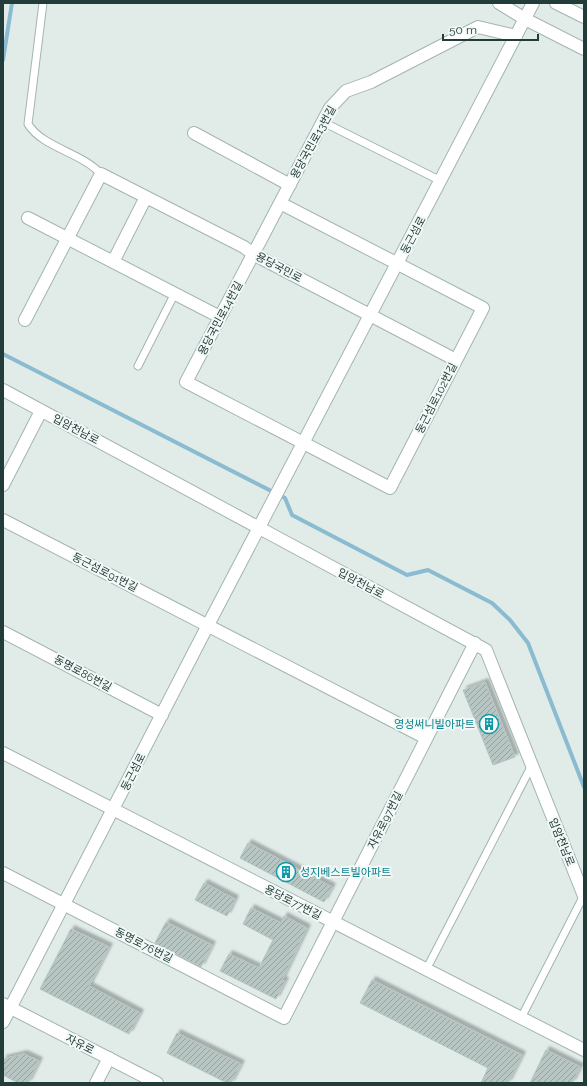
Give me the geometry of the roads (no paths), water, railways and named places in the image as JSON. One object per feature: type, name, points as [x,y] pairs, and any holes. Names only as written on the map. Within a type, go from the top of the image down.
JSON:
[{"type":"street","points":[[499,3],[525,20],[584,49]]},
{"type":"street","name":"둥근섬로","points":[[3,1022],[7,1006],[64,904],[533,3]]},
{"type":"street","points":[[556,3],[584,17]]},
{"type":"street","name":"용당국민로13번길","points":[[253,254],[330,108],[346,91],[371,82],[478,27],[516,36]]},
{"type":"street","points":[[194,133],[290,185]]},
{"type":"street","name":"용당국민로","points":[[101,174],[244,247],[253,254],[456,360]]},
{"type":"street","points":[[25,320],[101,174]]},
{"type":"street","points":[[112,262],[146,197]]},
{"type":"street","points":[[280,203],[397,264]]},
{"type":"street","points":[[28,218],[220,317]]},
{"type":"street","name":"용당국민로14번길","points":[[253,254],[186,382],[304,443]]},
{"type":"street","name":"둥근섬로102번길","points":[[304,443],[390,488],[483,308],[397,264]]},
{"type":"street","name":"입암천남로","points":[[3,390],[261,525],[486,650],[584,896]]},
{"type":"street","points":[[3,485],[41,411]]},
{"type":"street","name":"둥근섬로91번길","points":[[3,520],[426,738]]},
{"type":"street","name":"동명로86번길","points":[[3,632],[162,715]]},
{"type":"street","name":"자유로97번길","points":[[284,1018],[475,643]]},
{"type":"street","name":"용당로77번길","points":[[3,753],[584,1050]]},
{"type":"street","name":"동명로76번길","points":[[3,873],[284,1018]]},
{"type":"street","name":"자유로","points":[[7,1006],[157,1083]]},
{"type":"street","points":[[96,1083],[109,1058]]},
{"type":"lane","points":[[43,3],[28,124],[32,131],[42,138],[93,165],[101,174]]},
{"type":"lane","points":[[323,122],[440,181]]},
{"type":"lane","points":[[138,366],[174,294]]},
{"type":"lane","points":[[426,970],[532,765]]},
{"type":"lane","points":[[521,1018],[584,896]]},
{"type":"waterway","points":[[3,60],[12,3]]},
{"type":"waterway","points":[[3,354],[285,498],[292,515],[407,575],[428,570],[492,603],[510,620],[528,643],[584,787]]},
{"type":"place","name":"영성써니빌아파트","points":[[489,724]]},
{"type":"place","name":"성지베스트빌아파트","points":[[286,872]]}]
